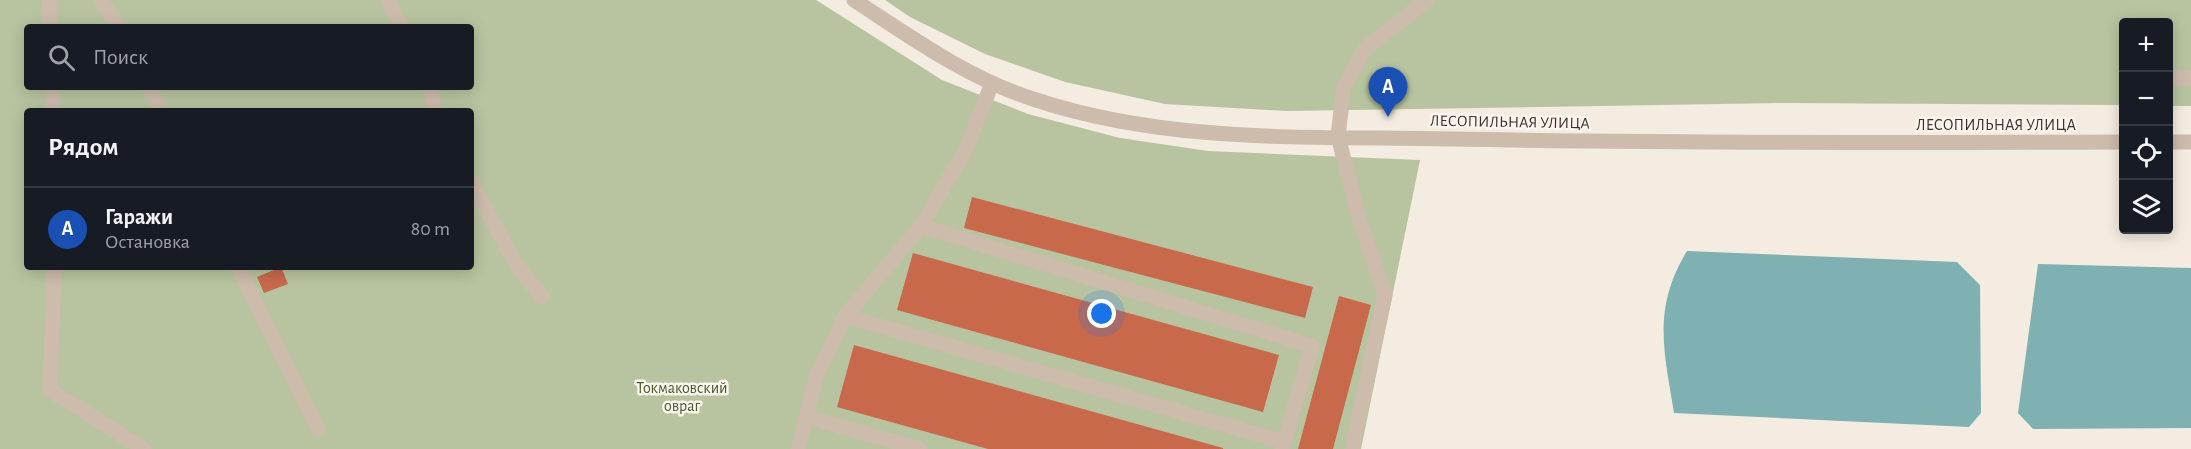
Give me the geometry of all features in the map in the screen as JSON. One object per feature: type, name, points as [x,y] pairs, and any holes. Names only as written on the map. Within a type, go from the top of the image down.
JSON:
[{"type":"street","points":[[48,0],[50,24]]},
{"type":"street","points":[[101,0],[116,24]]},
{"type":"street","points":[[388,0],[400,24]]},
{"type":"street","name":"ЛЕСОПИЛЬНАЯ УЛИЦА","points":[[854,0],[945,59],[993,83],[1036,100],[1120,122],[1208,134],[1665,143],[2119,142]]},
{"type":"street","points":[[1352,449],[1385,295],[1358,215],[1338,136],[1344,86],[1365,49],[1427,0]]},
{"type":"street","points":[[2173,78],[2191,78]]},
{"type":"street","points":[[798,449],[816,377],[845,316],[921,226],[967,147],[993,83]]},
{"type":"street","points":[[52,90],[53,108]]},
{"type":"street","points":[[150,90],[160,108]]},
{"type":"street","points":[[431,90],[434,108]]},
{"type":"street","points":[[2173,142],[2191,142]]},
{"type":"street","points":[[474,187],[516,264],[542,297]]},
{"type":"street","points":[[845,316],[1283,445],[1312,346],[921,226]]},
{"type":"street","points":[[54,270],[50,390],[144,449]]},
{"type":"street","points":[[239,270],[318,429]]},
{"type":"street","points":[[807,417],[920,449]]},
{"type":"green space","name":"Токмаковский овраг","points":[[0,0],[816,0],[942,80],[1028,114],[1120,138],[1208,151],[1420,160],[1361,449],[0,449]]},
{"type":"green space","points":[[885,0],[2191,0],[2191,106],[2173,106],[2173,18],[2119,18],[2119,105],[1784,103],[1287,111],[1165,104],[1065,82],[985,54],[910,17]]},
{"type":"water","points":[[1687,251],[1957,262],[1980,285],[1981,413],[1969,427],[1674,413],[1664,349],[1665,311],[1676,272]]},
{"type":"water","points":[[2038,264],[2191,268],[2191,428],[2033,429],[2018,413]]},
{"type":"building","points":[[972,197],[1313,287],[1305,318],[964,228]]},
{"type":"building","points":[[913,253],[1279,355],[1263,412],[897,310]]},
{"type":"building","points":[[274,270],[282,270],[288,284],[264,293],[257,277]]},
{"type":"building","points":[[1339,296],[1371,305],[1333,449],[1298,449]]},
{"type":"building","points":[[854,345],[1223,449],[988,449],[837,407]]},
{"type":"place","name":"Гаражи","points":[[1388,117]]}]
